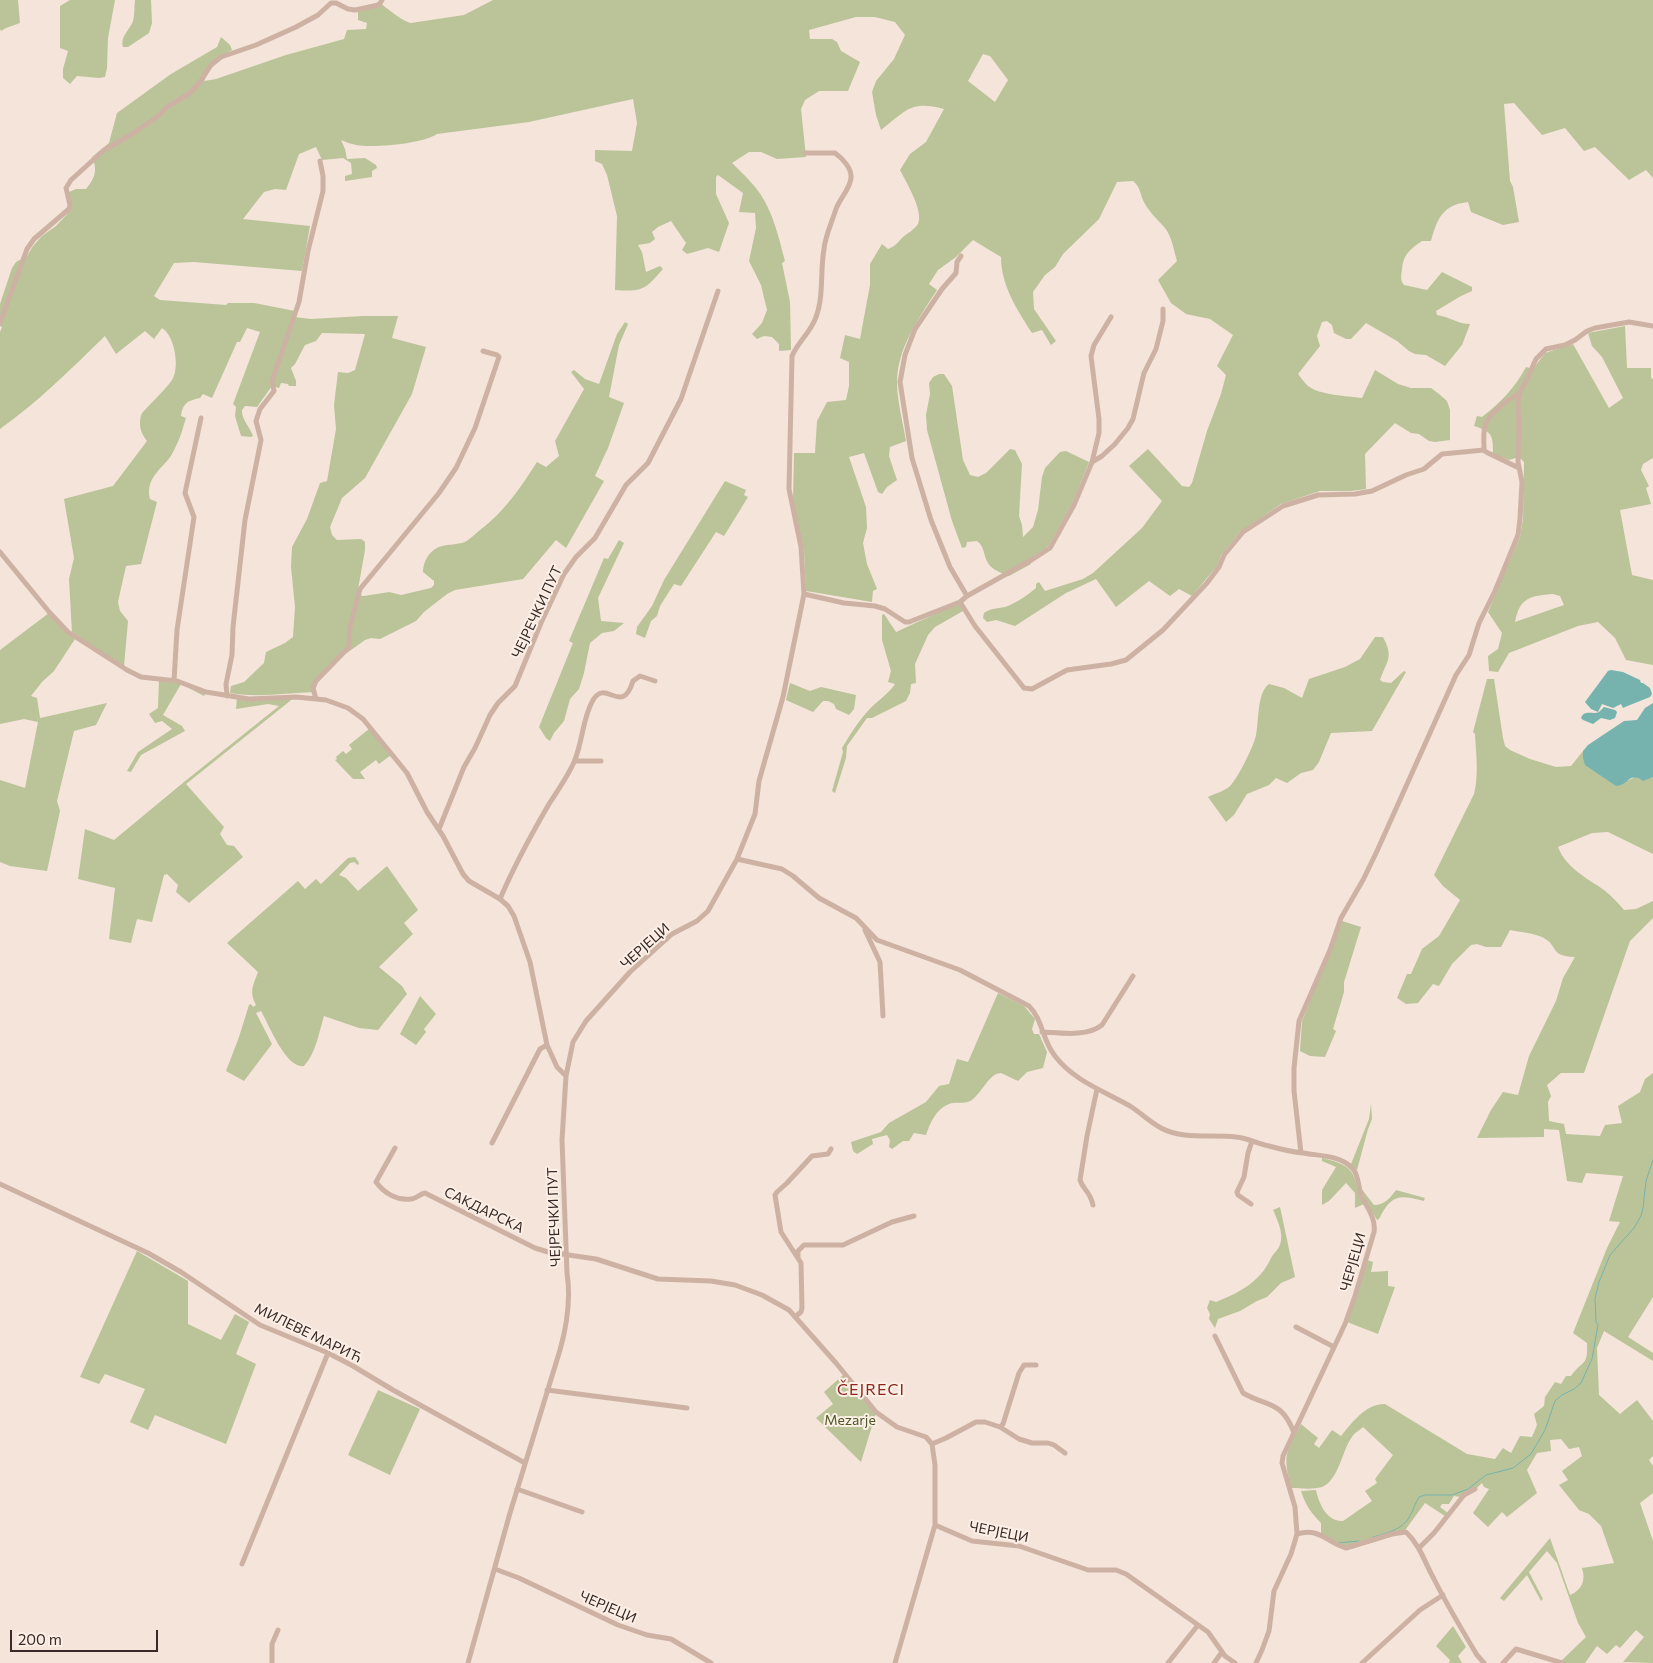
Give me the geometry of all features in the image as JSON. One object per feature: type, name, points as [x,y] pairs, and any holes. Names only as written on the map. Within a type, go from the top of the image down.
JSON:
[{"type":"street","points":[[0,323],[27,249],[34,239],[69,209],[67,185],[86,166],[104,151],[132,134],[190,93],[200,82],[210,65],[221,57],[256,45],[296,27],[313,18],[332,3],[355,10],[376,6],[381,4],[382,0]]},
{"type":"street","points":[[737,859],[755,814],[759,781],[783,697],[804,594],[801,547],[789,489],[792,356],[795,349],[808,334],[817,316],[824,247],[835,212],[841,197],[850,184],[851,178],[851,172],[840,156],[835,153],[805,153]]},
{"type":"street","points":[[226,696],[228,669],[232,655],[233,627],[244,530],[261,440],[256,421],[260,409],[274,391],[272,381],[299,302],[308,251],[323,192],[323,176],[320,161]]},
{"type":"street","points":[[961,256],[956,262],[956,273],[942,289],[915,329],[905,355],[900,382],[912,458],[931,520],[950,567],[967,596]]},
{"type":"street","name":"ЧЕЈРЕЧКИ ПУТ","points":[[438,829],[464,768],[490,715],[498,703],[515,686],[564,574],[576,557],[595,538],[626,484],[648,464],[681,399],[718,292]]},
{"type":"street","points":[[1092,462],[1115,444],[1128,428],[1133,418],[1144,374],[1156,349],[1163,321],[1162,309]]},
{"type":"street","points":[[804,594],[844,603],[885,609],[905,622],[909,622],[960,602],[967,596],[1050,548],[1074,505],[1092,462],[1099,433],[1099,419],[1091,356],[1094,344],[1111,318]]},
{"type":"street","points":[[1301,1153],[1294,1091],[1294,1068],[1299,1021],[1330,950],[1341,918],[1377,851],[1456,675],[1469,656],[1479,623],[1514,547],[1520,519],[1522,482],[1518,458],[1519,394],[1528,379],[1536,359],[1546,349],[1565,345],[1586,331],[1595,328],[1630,322],[1653,326]]},
{"type":"street","points":[[316,699],[313,688],[316,681],[350,647],[350,627],[360,589],[439,493],[468,446],[499,357],[498,355],[483,351]]},
{"type":"street","points":[[1484,450],[1485,424],[1506,401],[1519,394]]},
{"type":"street","points":[[174,681],[177,630],[194,517],[185,494],[201,418]]},
{"type":"street","points":[[960,602],[975,626],[1019,682],[1024,688],[1032,689],[1067,670],[1126,660],[1163,630],[1207,583],[1219,567],[1224,555],[1243,532],[1283,506],[1318,495],[1355,494],[1372,491],[1424,469],[1442,454],[1484,450],[1519,468]]},
{"type":"street","points":[[1508,462],[1518,458]]},
{"type":"street","points":[[0,552],[50,613],[77,639],[141,677],[183,682],[206,692],[249,699],[296,697],[316,699],[344,705],[363,719],[407,773],[466,877],[500,899],[508,906],[514,916],[532,972],[547,1045],[557,1067],[566,1076]]},
{"type":"street","points":[[500,899],[510,874],[575,761],[589,709],[596,695],[602,693],[626,696],[633,681],[640,676],[655,681]]},
{"type":"street","points":[[575,761],[601,761]]},
{"type":"street","name":"ЧЕРЈЕЦИ","points":[[566,1076],[573,1042],[586,1021],[630,972],[672,934],[702,918],[716,898],[737,859],[782,869],[794,876],[819,898],[850,914],[883,943],[960,970],[1025,1003],[1037,1014],[1042,1032],[1052,1052],[1062,1064],[1075,1076],[1127,1104],[1158,1126],[1172,1132],[1238,1137],[1301,1153],[1332,1158],[1352,1168],[1356,1174],[1360,1193],[1374,1223],[1374,1232],[1355,1296],[1334,1347],[1285,1449],[1282,1464],[1295,1508],[1297,1534]]},
{"type":"street","name":"ЧЕРЈЕЦИ","points":[[861,923],[880,962],[882,1016]]},
{"type":"street","points":[[1042,1032],[1088,1032],[1095,1030],[1102,1025],[1133,976]]},
{"type":"street","points":[[492,1143],[540,1049],[547,1045]]},
{"type":"street","name":"ЧЕЈРЕЧКИ ПУТ","points":[[468,1663],[517,1489],[566,1326],[570,1288],[562,1147],[566,1076]]},
{"type":"street","points":[[1093,1205],[1089,1193],[1080,1180],[1085,1143],[1097,1089]]},
{"type":"street","points":[[1251,1204],[1238,1195],[1237,1192],[1244,1177],[1252,1141]]},
{"type":"street","name":"САКДАРСКА","points":[[395,1148],[376,1182],[386,1192],[398,1198],[410,1199],[426,1193],[536,1248],[548,1252],[567,1254]]},
{"type":"street","points":[[796,1316],[801,1312],[803,1300],[802,1270],[798,1258],[780,1232],[775,1195],[812,1156],[828,1154],[831,1149]]},
{"type":"street","name":"МИЛЕВЕ МAРИЋ","points":[[0,1184],[130,1244],[176,1269],[260,1325],[328,1353],[525,1463]]},
{"type":"street","points":[[798,1258],[798,1251],[804,1245],[843,1244],[892,1222],[914,1216]]},
{"type":"street","points":[[567,1254],[596,1259],[658,1279],[711,1281],[735,1285],[762,1295],[796,1316],[876,1412],[897,1427],[926,1438],[932,1444],[935,1465],[935,1525],[895,1663]]},
{"type":"street","points":[[1296,1327],[1334,1347]]},
{"type":"street","points":[[1215,1336],[1243,1393],[1263,1400],[1279,1410],[1287,1418],[1294,1433]]},
{"type":"street","points":[[242,1564],[328,1353]]},
{"type":"street","points":[[1000,1427],[1003,1424],[1019,1373],[1024,1365],[1036,1365]]},
{"type":"street","points":[[547,1390],[688,1408]]},
{"type":"street","points":[[932,1444],[976,1422],[985,1422],[1000,1427],[1019,1439],[1032,1443],[1048,1443],[1065,1453]]},
{"type":"street","points":[[517,1489],[582,1512]]},
{"type":"street","points":[[1419,1548],[1434,1533],[1464,1496],[1474,1489]]},
{"type":"street","name":"ЧЕРЈЕЦИ","points":[[935,1525],[972,1541],[1019,1546],[1088,1570],[1116,1570],[1126,1574],[1208,1632],[1222,1652],[1235,1663]]},
{"type":"street","points":[[1256,1663],[1269,1630],[1274,1591],[1291,1554],[1297,1534],[1303,1532],[1321,1535],[1346,1548],[1392,1534],[1406,1532],[1413,1538],[1419,1548],[1443,1595],[1477,1655],[1484,1663]]},
{"type":"street","name":"ЧЕРЈЕЦИ","points":[[494,1569],[519,1578],[618,1625],[647,1635],[671,1639],[711,1663]]},
{"type":"street","points":[[1362,1663],[1420,1610],[1443,1595]]},
{"type":"street","points":[[1168,1663],[1198,1625]]},
{"type":"street","points":[[272,1663],[272,1644],[278,1630]]},
{"type":"street","points":[[1503,1663],[1513,1651],[1519,1649],[1562,1663]]},
{"type":"street","points":[[1214,1663],[1222,1652]]},
{"type":"green space","points":[[0,0],[18,0],[20,23],[1,31],[0,29]]},
{"type":"green space","points":[[70,0],[115,0],[108,38],[105,77],[77,76],[70,84],[63,78],[63,69],[68,51],[60,48],[60,6]]},
{"type":"green space","points":[[135,0],[151,0],[152,23],[149,33],[128,47],[123,47],[124,36],[133,21]]},
{"type":"green space","points":[[493,0],[1653,0],[1653,178],[1646,170],[1629,180],[1595,147],[1584,151],[1565,128],[1542,135],[1514,103],[1504,104],[1510,181],[1513,187],[1519,222],[1503,225],[1471,212],[1468,202],[1457,204],[1441,215],[1431,241],[1422,241],[1414,247],[1406,256],[1403,264],[1401,278],[1404,285],[1427,290],[1442,272],[1472,287],[1472,291],[1436,311],[1437,315],[1470,324],[1462,345],[1445,366],[1426,355],[1415,354],[1409,351],[1397,341],[1366,323],[1351,339],[1346,339],[1334,333],[1332,325],[1327,321],[1322,322],[1317,336],[1320,346],[1298,374],[1313,389],[1334,395],[1362,398],[1375,370],[1398,384],[1411,388],[1431,388],[1447,401],[1450,410],[1450,440],[1429,441],[1419,434],[1411,433],[1395,423],[1365,454],[1366,489],[1320,491],[1281,504],[1240,532],[1221,555],[1217,566],[1192,596],[1179,589],[1170,596],[1149,581],[1116,607],[1096,579],[1066,593],[1015,626],[996,620],[987,622],[983,618],[984,613],[1008,606],[1026,596],[1036,588],[1036,584],[1039,582],[1045,591],[1083,579],[1093,573],[1142,528],[1162,501],[1129,466],[1148,449],[1182,486],[1189,487],[1192,483],[1207,431],[1221,394],[1226,375],[1217,366],[1233,335],[1210,319],[1186,314],[1171,303],[1158,280],[1177,261],[1172,244],[1165,228],[1147,208],[1138,186],[1133,181],[1117,182],[1099,219],[1063,254],[1055,267],[1045,275],[1033,292],[1034,309],[1056,341],[1051,345],[1042,330],[1032,333],[1016,306],[1007,287],[1001,257],[973,240],[956,257],[938,270],[929,284],[937,290],[910,334],[898,370],[898,397],[906,441],[890,447],[889,456],[897,480],[887,487],[882,494],[878,492],[864,453],[849,457],[866,507],[867,528],[863,543],[867,564],[877,589],[873,591],[872,602],[806,591],[804,552],[793,501],[794,453],[815,453],[817,421],[827,402],[846,400],[849,386],[849,362],[840,358],[845,335],[860,339],[870,285],[870,264],[882,244],[888,249],[893,247],[918,224],[919,212],[917,204],[900,170],[910,154],[926,142],[944,109],[923,106],[909,109],[881,130],[872,92],[876,81],[894,59],[905,35],[895,22],[875,17],[856,17],[809,30],[810,39],[832,39],[837,42],[841,51],[860,62],[848,91],[819,91],[805,100],[801,109],[806,157],[777,159],[761,152],[749,152],[732,163],[761,195],[776,227],[785,261],[782,263],[790,302],[791,350],[779,351],[779,344],[772,337],[764,336],[757,339],[752,334],[762,323],[767,310],[761,285],[749,261],[756,228],[755,213],[739,212],[743,193],[718,175],[716,177],[716,194],[729,223],[719,252],[708,248],[687,254],[682,250],[686,243],[671,221],[652,232],[655,239],[650,243],[638,245],[642,252],[646,272],[660,266],[663,269],[643,288],[638,290],[615,290],[617,216],[607,175],[602,164],[595,161],[595,150],[632,151],[637,123],[633,99],[529,122],[437,134],[421,140],[398,144],[364,146],[354,145],[341,140],[347,159],[365,158],[376,165],[377,168],[372,171],[372,177],[345,181],[345,176],[352,174],[351,163],[343,158],[322,160],[316,147],[299,154],[286,190],[275,189],[264,192],[243,219],[310,226],[302,271],[194,262],[174,263],[154,296],[160,300],[226,305],[228,303],[254,303],[295,311],[294,317],[311,319],[398,316],[392,338],[426,347],[412,394],[365,478],[342,498],[330,527],[332,535],[337,540],[361,539],[365,542],[357,595],[364,596],[389,592],[401,595],[431,588],[434,585],[434,581],[423,572],[424,564],[431,553],[442,546],[462,543],[469,539],[505,507],[537,462],[546,467],[559,456],[555,441],[584,389],[571,372],[574,370],[585,379],[599,384],[617,334],[625,322],[628,324],[619,345],[609,397],[624,403],[608,448],[595,476],[604,481],[566,548],[556,540],[523,579],[455,590],[447,594],[424,612],[416,621],[380,639],[371,638],[365,640],[344,655],[322,676],[316,684],[315,692],[262,695],[230,693],[231,686],[244,682],[264,663],[266,652],[293,637],[295,607],[291,567],[292,547],[307,519],[320,483],[327,481],[336,429],[334,405],[338,372],[348,373],[355,370],[365,334],[322,333],[316,341],[305,345],[291,368],[296,386],[281,383],[279,388],[272,386],[257,407],[245,406],[242,410],[243,417],[253,436],[251,437],[241,436],[235,416],[236,407],[233,404],[260,332],[247,328],[240,342],[237,342],[212,398],[203,394],[200,398],[184,405],[181,416],[186,418],[178,441],[170,458],[156,474],[149,488],[150,499],[157,502],[141,564],[126,566],[118,602],[120,611],[128,621],[124,666],[72,633],[69,579],[74,558],[64,499],[113,486],[147,441],[141,431],[141,416],[172,380],[176,368],[175,352],[170,338],[162,328],[154,339],[145,331],[116,354],[105,336],[67,373],[0,429],[0,332],[2,327],[0,326],[0,304],[12,268],[16,262],[27,256],[42,236],[56,226],[71,210],[69,192],[76,189],[86,189],[89,185],[95,170],[92,157],[109,143],[117,113],[171,74],[217,47],[221,37],[230,45],[232,50],[214,60],[204,81],[216,79],[286,55],[344,39],[347,30],[366,29],[367,23],[358,20],[358,8],[379,2],[411,23],[464,15]],"holes":[[[983,54],[990,56],[1008,80],[995,102],[968,81]]]},
{"type":"green space","points":[[1625,326],[1627,368],[1651,368],[1651,378],[1653,379],[1653,458],[1643,464],[1641,470],[1649,486],[1646,488],[1651,504],[1620,510],[1632,575],[1653,580],[1653,665],[1626,660],[1615,638],[1598,622],[1578,626],[1509,653],[1498,672],[1489,671],[1488,656],[1498,649],[1502,633],[1488,612],[1520,537],[1523,519],[1524,462],[1519,457],[1509,460],[1493,454],[1491,436],[1485,430],[1474,426],[1477,416],[1482,417],[1501,401],[1517,382],[1526,367],[1533,369],[1545,353],[1573,344],[1609,408],[1623,398],[1602,357],[1592,346],[1588,333]],"holes":[[[1553,594],[1560,596],[1564,605],[1515,622],[1520,607],[1527,599]]]},
{"type":"green space","points":[[944,374],[952,386],[963,460],[970,475],[978,477],[986,473],[1010,449],[1015,450],[1022,464],[1019,516],[1023,537],[1033,527],[1038,510],[1045,468],[1060,452],[1066,451],[1089,462],[1072,504],[1049,545],[1029,559],[1031,564],[1009,576],[992,568],[977,541],[967,542],[966,547],[962,548],[952,521],[927,430],[926,415],[930,394],[929,383],[933,377]]},
{"type":"green space","points":[[725,481],[746,490],[744,495],[748,497],[724,536],[716,532],[681,586],[674,584],[660,606],[657,616],[651,621],[645,638],[636,634],[637,627],[652,606],[664,580]]},
{"type":"green space","points":[[619,540],[624,543],[598,598],[601,621],[624,623],[614,631],[602,633],[590,643],[579,689],[570,699],[564,721],[550,741],[539,727],[573,643],[569,641],[604,558],[608,559]]},
{"type":"green space","points":[[959,603],[963,611],[935,627],[928,635],[915,664],[916,683],[911,684],[910,693],[906,701],[872,718],[867,718],[847,746],[846,758],[835,793],[832,791],[843,752],[842,748],[863,716],[895,684],[888,682],[891,671],[882,640],[882,615],[884,614],[896,632]]},
{"type":"green space","points":[[49,613],[75,639],[54,671],[31,696],[37,698],[40,718],[107,703],[96,725],[74,731],[57,801],[60,811],[47,871],[10,866],[0,862],[0,780],[25,788],[38,722],[24,719],[0,724],[0,650]]},
{"type":"green space","points":[[1375,637],[1383,637],[1389,655],[1380,680],[1391,683],[1404,671],[1406,672],[1372,731],[1331,733],[1319,762],[1313,770],[1301,773],[1287,783],[1276,778],[1269,785],[1247,794],[1234,815],[1226,822],[1208,797],[1229,787],[1245,762],[1255,740],[1260,700],[1265,688],[1269,684],[1284,688],[1302,698],[1309,679],[1345,667],[1360,659]]},
{"type":"green space","points":[[159,679],[181,681],[206,692],[204,696],[181,684],[163,715],[182,726],[185,731],[141,755],[131,772],[127,771],[138,752],[172,729],[162,721],[155,723],[149,714],[158,708]]},
{"type":"green space","points":[[1487,679],[1494,679],[1503,738],[1505,746],[1510,750],[1530,759],[1556,767],[1571,766],[1583,751],[1583,758],[1625,782],[1635,777],[1639,779],[1653,777],[1653,854],[1608,832],[1592,833],[1558,847],[1572,867],[1607,892],[1624,910],[1636,909],[1653,901],[1653,918],[1630,941],[1584,1073],[1561,1073],[1547,1085],[1551,1096],[1548,1102],[1549,1121],[1564,1124],[1566,1134],[1600,1136],[1605,1125],[1622,1123],[1618,1106],[1640,1092],[1645,1079],[1653,1073],[1653,1297],[1628,1337],[1653,1353],[1653,1361],[1604,1331],[1597,1348],[1599,1395],[1620,1414],[1637,1400],[1653,1421],[1653,1456],[1649,1460],[1653,1466],[1653,1493],[1640,1503],[1653,1541],[1653,1663],[1623,1662],[1644,1637],[1636,1630],[1620,1648],[1616,1645],[1607,1654],[1597,1646],[1585,1663],[1559,1663],[1586,1637],[1578,1623],[1557,1563],[1547,1551],[1529,1572],[1543,1599],[1541,1601],[1527,1575],[1504,1601],[1500,1598],[1550,1538],[1570,1595],[1578,1590],[1582,1584],[1584,1577],[1582,1568],[1614,1563],[1601,1526],[1589,1514],[1579,1510],[1559,1485],[1568,1480],[1562,1471],[1582,1456],[1579,1447],[1569,1449],[1561,1439],[1550,1440],[1551,1451],[1537,1453],[1527,1470],[1537,1493],[1507,1517],[1502,1512],[1488,1527],[1473,1513],[1489,1489],[1484,1487],[1482,1483],[1470,1494],[1454,1496],[1449,1504],[1442,1504],[1440,1507],[1448,1513],[1445,1516],[1425,1503],[1403,1533],[1351,1549],[1321,1535],[1321,1523],[1304,1500],[1301,1491],[1316,1490],[1319,1501],[1328,1515],[1337,1521],[1343,1521],[1372,1501],[1365,1491],[1377,1483],[1375,1479],[1393,1455],[1363,1427],[1354,1434],[1336,1472],[1328,1483],[1322,1487],[1310,1489],[1291,1488],[1287,1468],[1287,1455],[1301,1424],[1318,1438],[1314,1444],[1319,1448],[1332,1430],[1341,1436],[1365,1410],[1385,1404],[1467,1454],[1495,1459],[1503,1448],[1511,1453],[1520,1436],[1532,1437],[1537,1425],[1534,1414],[1544,1406],[1545,1397],[1555,1382],[1561,1384],[1566,1376],[1571,1376],[1586,1360],[1587,1343],[1573,1333],[1607,1248],[1620,1222],[1609,1221],[1623,1176],[1586,1173],[1582,1183],[1567,1181],[1559,1130],[1544,1129],[1544,1137],[1477,1138],[1491,1110],[1503,1092],[1518,1095],[1529,1056],[1556,1001],[1563,978],[1575,957],[1557,953],[1551,944],[1542,937],[1510,930],[1501,947],[1471,945],[1452,964],[1439,986],[1433,984],[1418,1003],[1406,1004],[1397,998],[1407,974],[1411,974],[1422,949],[1439,936],[1460,900],[1443,886],[1434,875],[1474,794],[1477,764],[1475,734],[1473,732]]},
{"type":"green space","points":[[790,683],[810,691],[821,687],[856,695],[854,709],[849,715],[836,709],[834,704],[823,701],[813,712],[786,700]]},
{"type":"green space","points":[[237,697],[295,697],[186,784],[224,827],[220,834],[227,845],[234,846],[243,857],[189,903],[176,892],[178,885],[167,874],[164,875],[152,922],[137,919],[131,943],[109,939],[115,888],[78,879],[85,829],[114,840],[279,706],[268,704],[236,709]]},
{"type":"green space","points":[[369,729],[391,755],[379,764],[376,760],[360,772],[365,779],[353,779],[335,760],[343,751],[346,754],[352,749],[349,745]]},
{"type":"green space","points":[[355,857],[359,863],[358,865],[354,862],[350,863],[339,875],[346,878],[358,891],[387,866],[418,910],[404,923],[413,934],[379,967],[402,986],[407,994],[378,1030],[359,1028],[324,1016],[314,1049],[304,1066],[297,1065],[291,1061],[279,1045],[261,1011],[256,1013],[272,1044],[244,1081],[226,1071],[249,1005],[251,1004],[253,1007],[256,1005],[252,992],[258,972],[227,943],[298,881],[305,889],[316,879],[321,884],[348,858]]},
{"type":"green space","points":[[1342,921],[1361,927],[1344,982],[1344,992],[1333,1029],[1336,1031],[1325,1057],[1310,1056],[1300,1051],[1302,1021]]},
{"type":"green space","points":[[998,993],[1024,1006],[1035,1019],[1032,1029],[1034,1034],[1039,1034],[1047,1052],[1043,1068],[1027,1072],[1018,1081],[1001,1073],[996,1074],[972,1100],[952,1103],[940,1109],[926,1135],[914,1133],[909,1141],[903,1141],[892,1149],[889,1147],[890,1140],[887,1135],[872,1139],[873,1144],[857,1154],[853,1151],[851,1142],[881,1132],[889,1123],[926,1102],[939,1086],[949,1084],[957,1059],[968,1062]]},
{"type":"green space","points":[[420,996],[436,1014],[424,1029],[426,1032],[416,1045],[400,1034]]},
{"type":"green space","points":[[1371,1104],[1372,1119],[1357,1170],[1351,1164],[1369,1119]]},
{"type":"green space","points":[[1322,1158],[1334,1161],[1349,1169],[1355,1179],[1364,1204],[1355,1208],[1355,1193],[1346,1183],[1329,1201],[1322,1205],[1322,1190],[1336,1167],[1322,1161]]},
{"type":"green space","points":[[1360,1187],[1374,1205],[1384,1202],[1396,1190],[1425,1198],[1424,1201],[1408,1197],[1396,1198],[1387,1205],[1377,1220]]},
{"type":"green space","points":[[1280,1207],[1295,1277],[1281,1283],[1267,1297],[1240,1311],[1218,1319],[1215,1328],[1209,1319],[1210,1314],[1207,1308],[1210,1300],[1216,1302],[1232,1295],[1254,1281],[1279,1247],[1281,1233],[1273,1210]]},
{"type":"green space","points":[[137,1251],[188,1281],[188,1324],[221,1340],[235,1314],[249,1322],[236,1354],[256,1364],[226,1444],[155,1415],[148,1430],[130,1422],[145,1389],[105,1374],[99,1384],[80,1377]]},
{"type":"green space","points":[[1367,1260],[1373,1262],[1371,1272],[1388,1271],[1388,1286],[1395,1287],[1378,1334],[1347,1322]]},
{"type":"green space","name":"Mezarje","points":[[843,1375],[876,1413],[861,1462],[816,1418],[833,1404],[824,1392]]},
{"type":"green space","points":[[378,1390],[420,1409],[390,1475],[348,1455]]},
{"type":"green space","points":[[1453,1626],[1466,1647],[1458,1656],[1462,1663],[1449,1663],[1450,1660],[1436,1646]]},
{"type":"water","points":[[1608,671],[1623,672],[1640,680],[1641,683],[1650,688],[1652,694],[1650,697],[1623,708],[1621,704],[1613,708],[1602,704],[1598,712],[1591,709],[1585,702]]},
{"type":"water","points":[[1653,703],[1653,777],[1643,781],[1638,778],[1631,778],[1624,784],[1616,786],[1585,765],[1583,751],[1588,745],[1624,721],[1637,720],[1645,708]]},
{"type":"water","points":[[1604,707],[1617,712],[1615,718],[1610,720],[1601,718],[1593,724],[1581,718],[1586,713],[1597,713]]},
{"type":"waterway","points":[[1373,1537],[1403,1525],[1410,1516],[1419,1497],[1425,1495],[1452,1495],[1468,1489],[1486,1475],[1513,1468],[1531,1454],[1545,1430],[1555,1401],[1581,1383],[1592,1359],[1598,1325],[1596,1322],[1595,1299],[1599,1282],[1610,1255],[1634,1228],[1641,1216],[1646,1181],[1653,1160]]},
{"type":"waterway","points":[[1338,1543],[1359,1541]]},
{"type":"district","name":"ČEJRECI","points":[[871,1390]]}]
